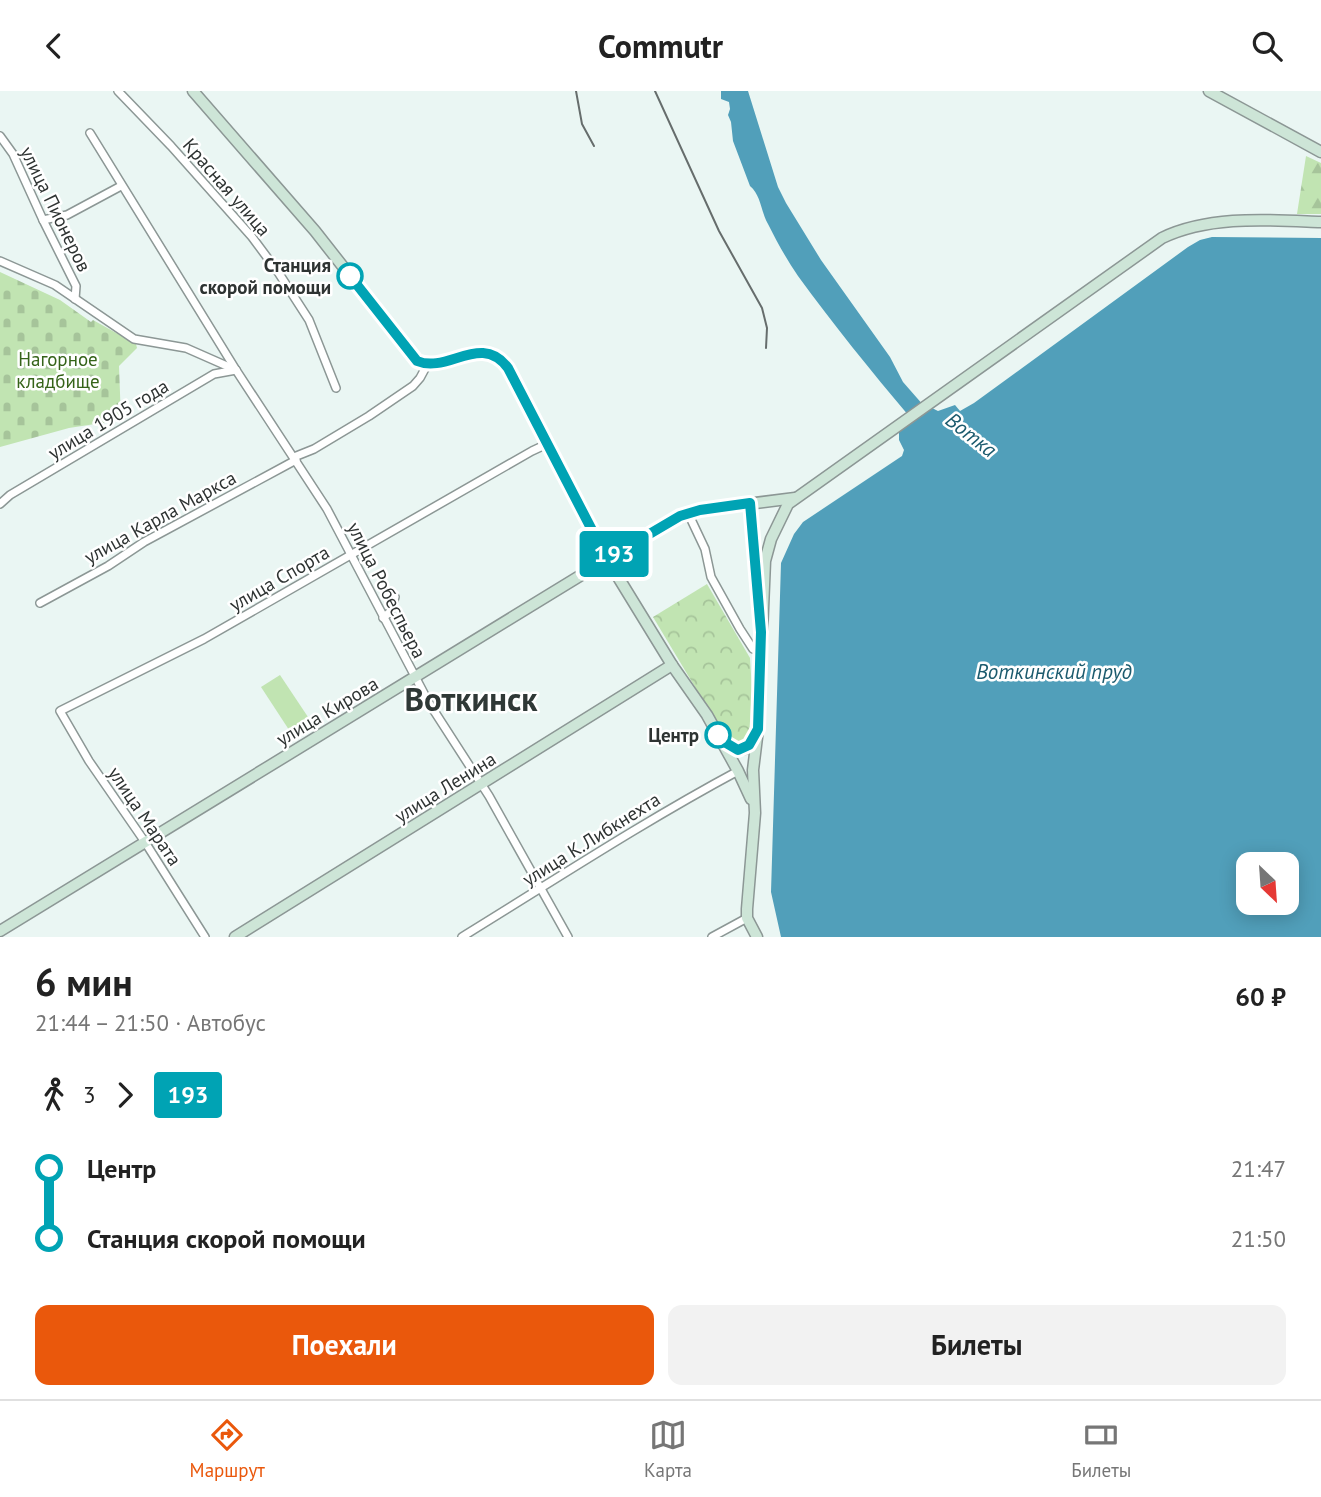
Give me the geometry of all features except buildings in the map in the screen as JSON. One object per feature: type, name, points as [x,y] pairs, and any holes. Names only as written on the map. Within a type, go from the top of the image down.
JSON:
[{"type":"main road","points":[[193,91],[315,231],[415,359],[426,365],[477,353],[489,353],[500,358],[607,559],[721,740],[738,771],[755,813]]},
{"type":"main road","points":[[1209,91],[1321,152]]},
{"type":"main road","points":[[761,624],[768,549],[780,517],[795,498],[1151,244],[1173,233],[1216,223],[1321,222]]},
{"type":"main road","name":"улица Кирова","points":[[0,931],[668,522],[688,513],[795,498]]},
{"type":"main road","points":[[750,503],[761,651],[758,729],[753,770],[755,813],[747,918],[758,937]]},
{"type":"main road","name":"улица Ленина","points":[[235,937],[672,665]]},
{"type":"main road","points":[[721,740],[733,748],[744,749],[753,741],[758,729]]},
{"type":"main road","points":[[0,931],[4,937]]},
{"type":"street","name":"Красная улица","points":[[118,91],[172,146],[252,237],[278,272],[309,320],[336,388]]},
{"type":"street","name":"улица Робеспьера","points":[[90,133],[236,370],[295,459],[352,555],[415,678],[481,784],[568,937]]},
{"type":"street","name":"улица Пионеров","points":[[0,135],[13,154],[76,286],[75,299]]},
{"type":"street","points":[[43,220],[67,215],[121,186]]},
{"type":"street","points":[[1,262],[55,285],[134,339],[186,348],[236,370]]},
{"type":"street","name":"улица Карла Маркса","points":[[40,603],[358,423],[413,386],[426,365]]},
{"type":"street","name":"улица 1905 года","points":[[0,505],[10,495],[214,374],[236,370]]},
{"type":"street","name":"улица Спорта","points":[[60,711],[204,639],[547,444]]},
{"type":"street","points":[[688,513],[705,549],[715,583],[753,649],[761,651]]},
{"type":"street","points":[[383,618],[390,612],[394,597]]},
{"type":"street","name":"улица Марата","points":[[60,711],[89,761],[145,842],[205,937]]},
{"type":"street","name":"улица К.Либкнехта","points":[[462,937],[639,826],[738,771]]},
{"type":"street","points":[[712,937],[747,918]]},
{"type":"green space","points":[[1306,156],[1321,163],[1321,214],[1297,214]]},
{"type":"green space","name":"Нагорное кладбище","points":[[0,272],[60,300],[91,322],[93,320],[136,344],[137,348],[119,366],[121,420],[69,428],[0,447]]},
{"type":"green space","points":[[707,584],[750,658],[752,690],[749,736],[740,748],[728,742],[653,617]]},
{"type":"green space","points":[[280,675],[312,723],[293,736],[261,687]]},
{"type":"water","points":[[721,91],[748,91],[778,187],[786,203],[821,260],[890,357],[903,382],[924,406],[909,416],[825,312],[782,251],[750,186],[733,141],[728,115],[729,102],[721,99]]},
{"type":"water","name":"Воткинский пруд","points":[[1212,237],[1321,238],[1321,937],[781,937],[771,892],[781,563],[794,534],[803,522],[902,456],[904,450],[899,440],[899,432],[932,408],[938,411],[955,405],[960,411],[974,403],[1188,247]]},
{"type":"railway","points":[[576,91],[582,124],[594,146]]},
{"type":"railway","points":[[655,91],[719,231],[762,308],[767,328],[766,348]]},
{"type":"bus line","name":"193","points":[[350,276],[417,361],[426,365],[477,353],[489,353],[500,358],[508,368],[607,559],[680,516],[700,510],[750,503],[761,632],[758,729],[753,741],[744,749],[738,750],[721,740],[718,735]]},
{"type":"place","name":"Станция скорой помощи","points":[[350,276]]},
{"type":"place","name":"Центр","points":[[718,735]]},
{"type":"district","name":"Воткинск","points":[[471,699]]},
{"type":"water label","name":"Вотка","points":[[971,435]]}]
